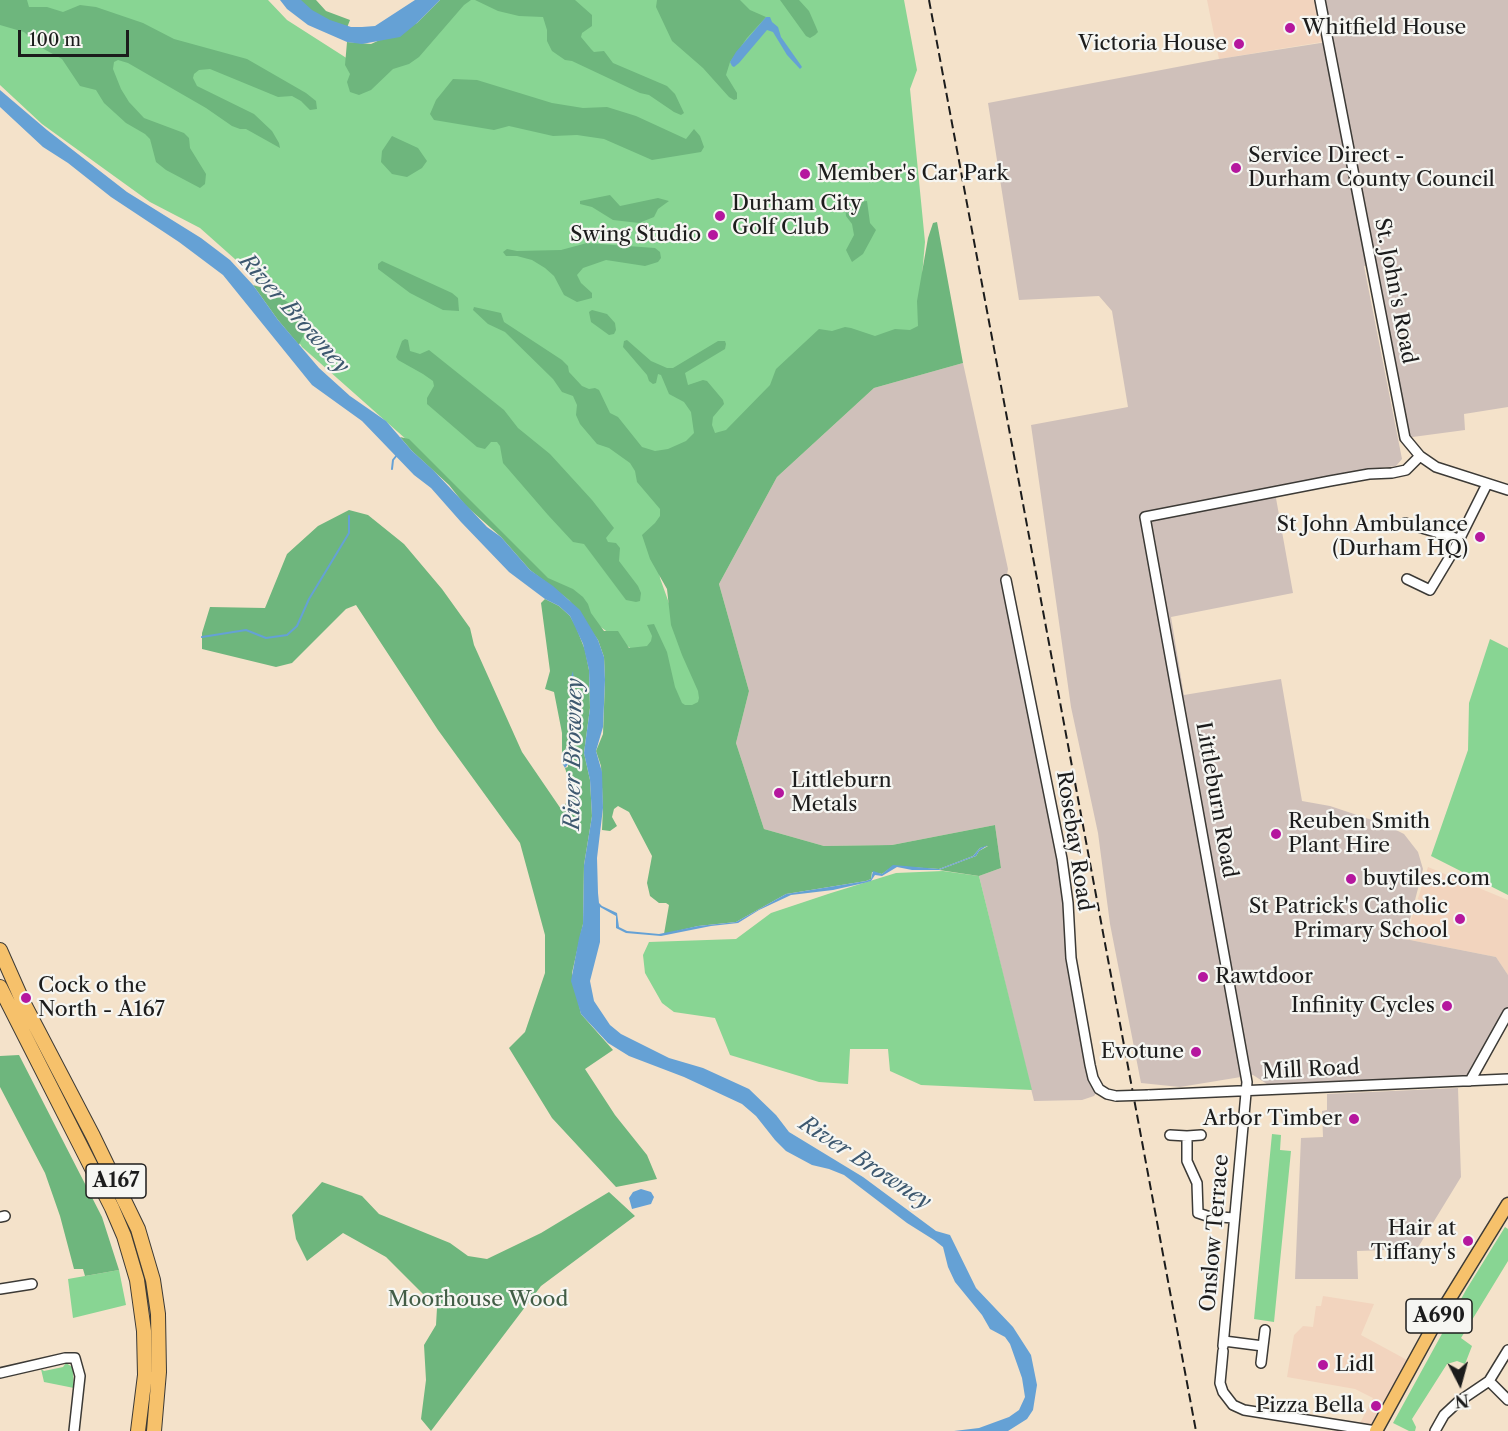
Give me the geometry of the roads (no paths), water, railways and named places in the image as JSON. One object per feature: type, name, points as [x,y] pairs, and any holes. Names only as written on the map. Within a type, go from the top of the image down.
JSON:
[{"type":"highway","name":"A167","points":[[0,950],[23,1002],[138,1229],[153,1280],[159,1322],[159,1389],[154,1431]]},
{"type":"highway","name":"A167","points":[[0,987],[124,1236],[137,1280],[144,1331],[145,1375],[138,1431]]},
{"type":"main road","name":"A690","points":[[1379,1430],[1439,1316],[1508,1204]]},
{"type":"street","name":"St. John's Road","points":[[1320,0],[1405,438],[1420,456],[1436,467],[1508,490]]},
{"type":"street","name":"Littleburn Road","points":[[1243,1124],[1248,1090],[1145,517],[1330,481],[1406,470],[1420,456]]},
{"type":"street","points":[[1407,579],[1430,590],[1487,484]]},
{"type":"street","points":[[1405,523],[1459,539]]},
{"type":"street","name":"Rosebay Road","points":[[1006,580],[1060,848],[1068,903],[1071,958],[1090,1065],[1099,1089],[1116,1096]]},
{"type":"street","points":[[1470,1081],[1508,1013]]},
{"type":"street","name":"Mill Road","points":[[1116,1096],[1508,1079]]},
{"type":"street","name":"Onslow Terrace","points":[[1243,1124],[1221,1368],[1220,1383],[1223,1392],[1233,1405],[1244,1410],[1379,1430]]},
{"type":"street","points":[[1170,1135],[1201,1135]]},
{"type":"street","points":[[1186,1136],[1187,1161],[1197,1183],[1198,1213],[1234,1218]]},
{"type":"street","points":[[0,1289],[32,1284]]},
{"type":"street","points":[[1261,1362],[1265,1330]]},
{"type":"street","points":[[1223,1346],[1263,1346]]},
{"type":"street","points":[[1435,1431],[1444,1415],[1458,1402],[1489,1381],[1508,1350]]},
{"type":"street","points":[[0,1373],[64,1358],[75,1358],[80,1376],[74,1431]]},
{"type":"street","points":[[1489,1381],[1508,1400]]},
{"type":"water","points":[[280,0],[301,0],[312,10],[330,20],[351,27],[362,27],[375,26],[415,0],[440,0],[400,37],[362,44],[347,42],[308,25],[287,9]]},
{"type":"water","points":[[766,17],[770,17],[778,27],[781,37],[802,67],[800,69],[787,55],[773,32],[767,30],[739,63],[732,66],[730,62],[736,52]]},
{"type":"water","points":[[0,90],[127,192],[201,238],[230,260],[253,285],[278,320],[319,368],[350,396],[386,421],[412,451],[487,527],[501,537],[530,570],[553,586],[580,610],[598,640],[604,657],[603,727],[596,751],[602,772],[603,808],[597,858],[598,893],[599,903],[617,913],[619,927],[627,931],[659,934],[698,926],[736,922],[786,894],[866,881],[871,879],[873,871],[882,874],[893,865],[939,869],[973,856],[980,848],[988,845],[976,856],[939,870],[912,870],[897,867],[882,876],[875,875],[871,881],[864,883],[833,890],[791,895],[738,923],[661,936],[626,933],[616,928],[616,916],[600,907],[600,942],[590,981],[594,1001],[610,1025],[621,1034],[669,1058],[703,1068],[749,1089],[776,1115],[789,1132],[863,1177],[936,1231],[950,1235],[976,1288],[1013,1327],[1031,1355],[1037,1385],[1033,1410],[1027,1419],[1008,1431],[954,1431],[979,1428],[1009,1417],[1019,1410],[1025,1397],[1022,1378],[1010,1344],[1005,1337],[990,1329],[982,1315],[955,1282],[943,1247],[844,1175],[812,1165],[786,1151],[756,1116],[742,1104],[684,1077],[629,1056],[608,1043],[581,1014],[571,981],[583,924],[584,865],[592,816],[590,780],[584,753],[590,708],[589,670],[583,644],[570,616],[509,572],[431,488],[414,475],[362,421],[312,385],[223,275],[43,147],[0,107]]},
{"type":"water","points":[[573,671],[576,703],[572,724],[569,719],[574,709],[570,695]]},
{"type":"water","points":[[571,734],[569,763],[565,768],[562,763]]},
{"type":"water","points":[[641,1189],[651,1192],[654,1197],[651,1204],[632,1209],[629,1198],[633,1192]]},
{"type":"waterway","points":[[392,469],[393,460],[397,455]]},
{"type":"waterway","points":[[202,637],[246,630],[266,638],[287,635],[297,626],[309,599],[349,533],[349,516]]},
{"type":"railway","points":[[929,0],[1196,1431]]},
{"type":"place","name":"Whitfield House","points":[[1290,28]]},
{"type":"place","name":"Victoria House","points":[[1239,44]]},
{"type":"place","name":"Service Direct - Durham County Council","points":[[1236,168]]},
{"type":"place","name":"Member's Car Park","points":[[805,174]]},
{"type":"place","name":"Durham City Golf Club","points":[[720,216]]},
{"type":"place","name":"Swing Studio","points":[[713,235]]},
{"type":"place","name":"St John Ambulance (Durham HQ)","points":[[1480,537]]},
{"type":"place","name":"Littleburn Metals","points":[[779,793]]},
{"type":"place","name":"Reuben Smith Plant Hire","points":[[1276,834]]},
{"type":"place","name":"buytiles.com","points":[[1351,879]]},
{"type":"place","name":"St Patrick's Catholic Primary School","points":[[1460,919]]},
{"type":"place","name":"Rawtdoor","points":[[1203,977]]},
{"type":"place","name":"Cock o the North - A167","points":[[26,998]]},
{"type":"place","name":"Infinity Cycles","points":[[1447,1006]]},
{"type":"place","name":"Evotune","points":[[1196,1052]]},
{"type":"place","name":"Arbor Timber","points":[[1354,1119]]},
{"type":"place","name":"Hair at Tiffany's","points":[[1468,1241]]},
{"type":"place","name":"Lidl","points":[[1323,1365]]},
{"type":"place","name":"Pizza Bella","points":[[1376,1406]]},
{"type":"water label","name":"River Browney","points":[[294,314]]},
{"type":"water label","name":"River Browney","points":[[574,754]]},
{"type":"water label","name":"River Browney","points":[[865,1163]]},
{"type":"park label","name":"Moorhouse Wood","points":[[478,1300]]}]
